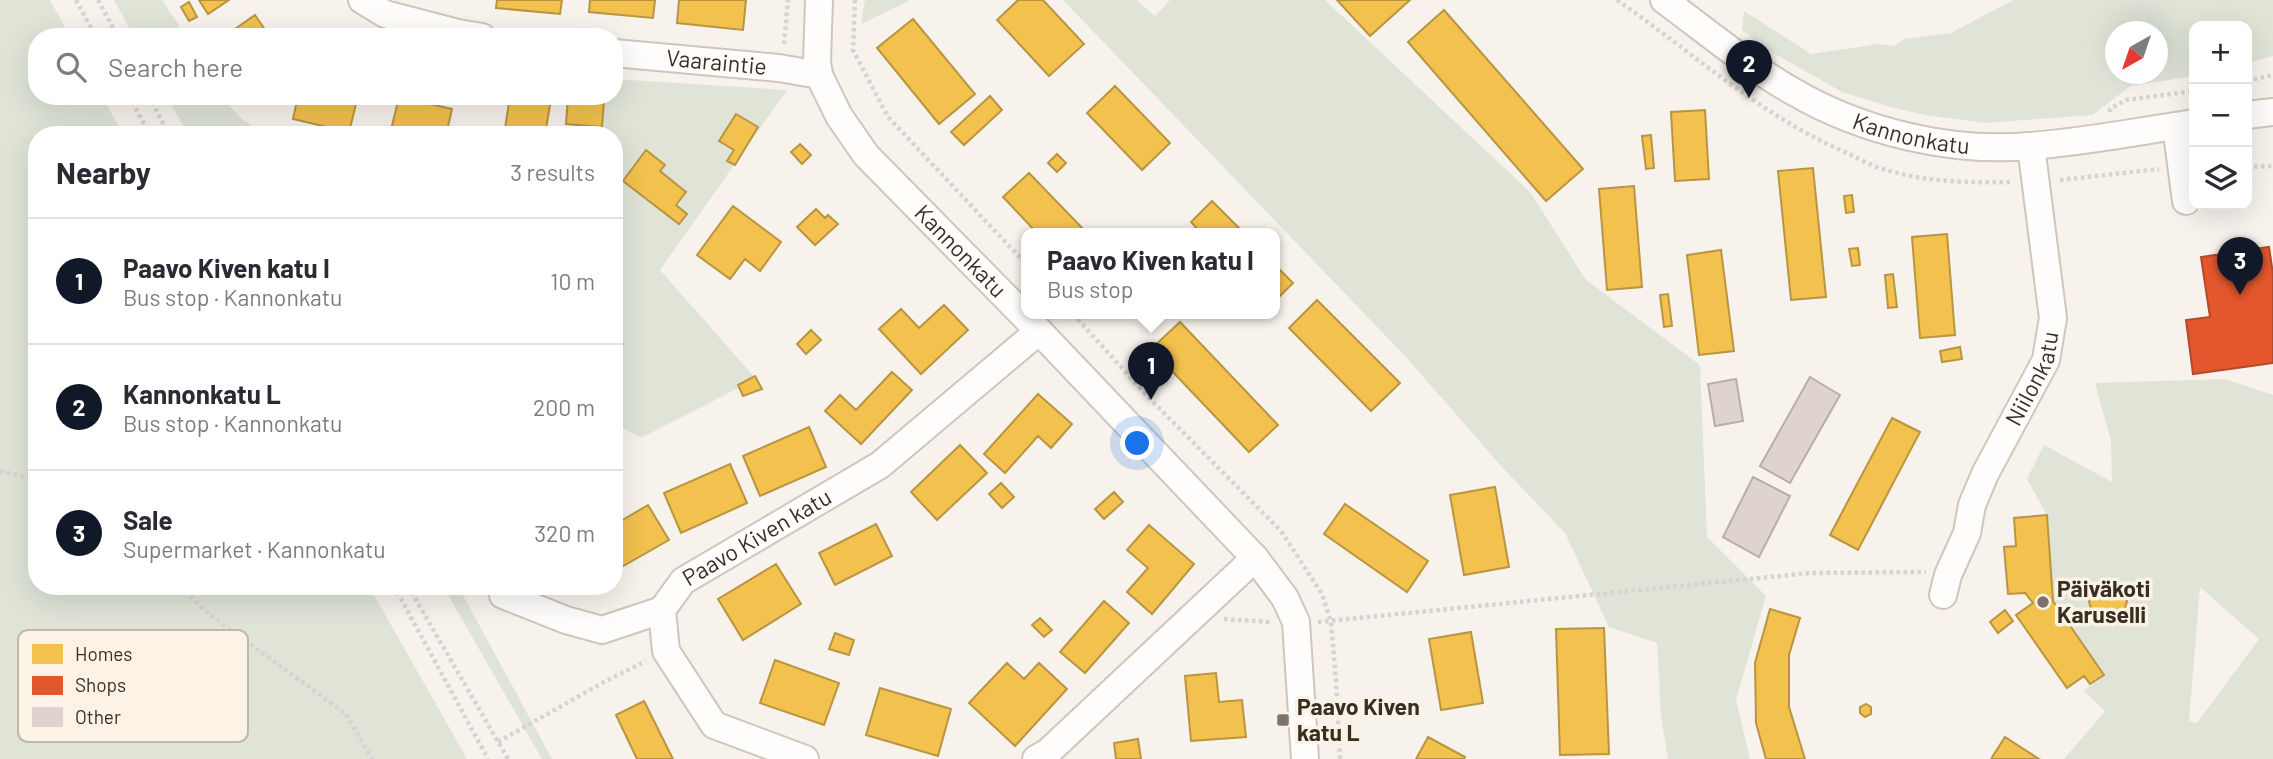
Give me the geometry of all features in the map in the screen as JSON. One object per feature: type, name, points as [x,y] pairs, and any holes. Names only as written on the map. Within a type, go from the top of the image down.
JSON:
[{"type":"street","points":[[362,0],[384,14],[439,28]]},
{"type":"street","name":"Kannonkatu","points":[[819,0],[819,75],[839,116],[866,155],[1021,313]]},
{"type":"street","name":"Kannonkatu","points":[[1664,0],[1795,93],[1844,116],[1892,132],[1943,143],[1998,147],[2031,146],[2185,124]]},
{"type":"street","name":"Vaaraintie","points":[[623,54],[779,68],[819,75]]},
{"type":"street","points":[[2252,114],[2273,112]]},
{"type":"street","points":[[2185,124],[2186,201]]},
{"type":"street","name":"Niilonkatu","points":[[1946,585],[1967,533],[1972,505],[1984,474],[2046,360],[2053,318],[2031,146]]},
{"type":"street","name":"Kannonkatu","points":[[1027,319],[1255,558],[1285,597],[1296,622],[1305,759]]},
{"type":"street","name":"Paavo Kiven katu","points":[[662,610],[683,581],[880,465],[1039,331]]},
{"type":"street","points":[[1036,759],[1048,752],[1255,558]]},
{"type":"street","points":[[503,596],[566,620],[602,630],[662,610],[666,651],[714,724],[805,759]]},
{"type":"path","points":[[76,0],[91,28]]},
{"type":"path","points":[[98,0],[113,28]]},
{"type":"path","points":[[779,68],[788,0]]},
{"type":"path","points":[[855,0],[853,50],[888,117],[1021,259]]},
{"type":"path","points":[[2252,80],[2273,75]]},
{"type":"path","points":[[134,105],[144,126]]},
{"type":"path","points":[[154,105],[164,126]]},
{"type":"path","points":[[2252,167],[2273,166]]},
{"type":"path","points":[[0,471],[28,478]]},
{"type":"path","points":[[1198,612],[1229,621],[1331,622],[1810,573],[1915,571],[1946,585]]},
{"type":"path","points":[[190,595],[205,611],[231,630]]},
{"type":"path","points":[[399,595],[488,759]]},
{"type":"path","points":[[413,595],[508,759]]},
{"type":"path","points":[[248,643],[346,715],[372,759]]},
{"type":"path","points":[[498,742],[604,681],[666,651]]},
{"type":"shaded area","points":[[0,0],[50,0],[65,28],[28,28],[28,105],[107,105],[118,126],[28,126],[28,595],[374,595],[467,759],[0,759]]},
{"type":"shaded area","points":[[114,0],[162,0],[179,25],[179,28],[129,28]]},
{"type":"shaded area","points":[[865,0],[911,0],[861,24]]},
{"type":"shaded area","points":[[1063,0],[1136,0],[1155,16],[1170,0],[1325,0],[1530,192],[1586,280],[1700,365],[1707,537],[1766,596],[1736,700],[1750,759],[1668,759],[1661,716],[1657,643],[1609,627],[1565,533],[1501,466],[1406,357]]},
{"type":"shaded area","points":[[2013,0],[2273,0],[2273,56],[2252,62],[2252,21],[2189,21],[2189,77],[2168,80],[2168,21],[2105,21],[2105,84],[2144,84],[2131,86],[2092,115],[1985,123],[1925,115],[1842,92],[1766,49],[1742,30],[1744,11],[1811,54],[1878,44],[1893,46],[1905,39],[1951,33]]},
{"type":"shaded area","points":[[623,80],[787,90],[660,270],[756,379],[641,438],[623,428],[623,126],[597,126],[599,105],[623,105]]},
{"type":"shaded area","points":[[172,105],[229,105],[252,126],[183,126]]},
{"type":"shaded area","points":[[2225,379],[2273,395],[2273,759],[2064,759],[2105,711],[2084,691],[2104,674],[2053,601],[2047,515],[2027,479],[2044,445],[2112,482],[2111,441],[2095,383]],"holes":[[[2200,587],[2259,639],[2197,723],[2189,721]]]},
{"type":"shaded area","points":[[448,595],[463,595],[552,759],[542,759]]},
{"type":"building: Homes","points":[[199,0],[229,0],[208,14]]},
{"type":"building: Homes","points":[[497,0],[562,0],[560,14],[496,8]]},
{"type":"building: Homes","points":[[590,0],[655,0],[653,18],[589,12]]},
{"type":"building: Homes","points":[[679,0],[746,0],[743,30],[677,23]]},
{"type":"building: Homes","points":[[1018,0],[1043,0],[1084,44],[1049,76],[997,20]]},
{"type":"building: Homes","points":[[1337,0],[1410,0],[1370,36]]},
{"type":"building: Homes","points":[[189,2],[197,17],[189,21],[181,7]]},
{"type":"building: Homes","points":[[1444,10],[1583,169],[1546,201],[1408,42]]},
{"type":"building: Homes","points":[[255,15],[264,28],[237,28]]},
{"type":"building: Homes","points":[[913,19],[975,94],[939,124],[877,48]]},
{"type":"building: Homes","points":[[1115,86],[1170,143],[1142,170],[1087,113]]},
{"type":"building: Homes","points":[[990,96],[1002,110],[964,145],[951,132]]},
{"type":"building: Homes","points":[[296,105],[356,105],[350,126],[323,126],[293,119]]},
{"type":"building: Homes","points":[[397,105],[434,105],[452,109],[448,126],[392,126]]},
{"type":"building: Homes","points":[[509,105],[550,105],[546,126],[505,126]]},
{"type":"building: Homes","points":[[567,105],[604,105],[602,126],[566,124]]},
{"type":"building: Homes","points":[[1705,110],[1709,179],[1675,181],[1671,112]]},
{"type":"building: Homes","points":[[736,114],[758,127],[735,165],[727,161],[734,150],[719,141]]},
{"type":"building: Homes","points":[[1651,135],[1654,168],[1646,169],[1642,136]]},
{"type":"building: Homes","points":[[800,144],[811,155],[802,164],[791,152]]},
{"type":"building: Homes","points":[[646,150],[665,165],[660,171],[686,192],[676,205],[687,214],[679,224],[623,181]]},
{"type":"building: Homes","points":[[1057,154],[1066,163],[1057,172],[1048,163]]},
{"type":"building: Homes","points":[[1813,168],[1826,297],[1791,300],[1778,171]]},
{"type":"building: Homes","points":[[1029,173],[1082,228],[1032,228],[1003,197]]},
{"type":"building: Homes","points":[[1634,186],[1642,287],[1607,290],[1599,189]]},
{"type":"building: Homes","points":[[1852,195],[1854,212],[1846,213],[1844,196]]},
{"type":"building: Homes","points":[[1212,201],[1239,228],[1196,228],[1191,222]]},
{"type":"building: Homes","points":[[733,206],[781,242],[760,271],[745,259],[730,279],[697,255]]},
{"type":"building: Homes","points":[[816,209],[825,218],[828,215],[838,224],[815,245],[797,227]]},
{"type":"building: Homes","points":[[1947,234],[1955,335],[1920,338],[1912,237]]},
{"type":"building: Homes","points":[[1858,248],[1860,265],[1852,266],[1849,249]]},
{"type":"building: Homes","points":[[1721,250],[1734,351],[1699,355],[1687,255]]},
{"type":"building: Homes","points":[[1280,270],[1293,283],[1280,296]]},
{"type":"building: Homes","points":[[1893,274],[1897,307],[1888,308],[1885,275]]},
{"type":"building: Homes","points":[[1668,294],[1672,326],[1664,327],[1660,295]]},
{"type":"building: Homes","points":[[1317,300],[1400,383],[1371,411],[1289,328]]},
{"type":"building: Homes","points":[[944,305],[968,330],[921,374],[879,329],[901,309],[919,328]]},
{"type":"building: Homes","points":[[1180,322],[1278,425],[1249,452],[1151,349]]},
{"type":"building: Homes","points":[[811,330],[821,340],[806,354],[797,344]]},
{"type":"building: Homes","points":[[1960,347],[1962,359],[1942,362],[1940,351]]},
{"type":"building: Homes","points":[[892,372],[912,390],[861,444],[825,411],[840,395],[856,410]]},
{"type":"building: Homes","points":[[755,376],[762,389],[743,396],[738,385]]},
{"type":"building: Homes","points":[[1038,394],[1072,424],[1051,448],[1038,436],[1005,473],[984,454]]},
{"type":"building: Homes","points":[[1892,418],[1920,432],[1858,550],[1830,535]]},
{"type":"building: Homes","points":[[809,427],[826,467],[760,496],[743,456]]},
{"type":"building: Homes","points":[[960,445],[987,473],[937,520],[911,492]]},
{"type":"building: Homes","points":[[730,464],[747,503],[681,533],[664,493]]},
{"type":"building: Homes","points":[[1001,483],[1014,497],[1002,508],[989,494]]},
{"type":"building: Homes","points":[[1495,487],[1509,567],[1464,575],[1450,495]]},
{"type":"building: Homes","points":[[1114,492],[1123,502],[1104,519],[1095,509]]},
{"type":"building: Homes","points":[[1345,504],[1428,561],[1407,592],[1324,534]]},
{"type":"building: Homes","points":[[648,505],[669,540],[623,566],[623,520]]},
{"type":"building: Homes","name":"Päiväkoti Karuselli","points":[[2047,515],[2053,601],[2104,675],[2090,684],[2084,676],[2067,688],[2016,615],[2033,603],[2025,593],[2008,594],[2004,547],[2016,546],[2014,518]]},
{"type":"building: Homes","points":[[876,524],[892,556],[835,585],[819,553]]},
{"type":"building: Homes","points":[[1149,525],[1194,564],[1152,614],[1127,592],[1148,568],[1127,550]]},
{"type":"building: Homes","points":[[776,564],[801,604],[743,640],[718,599]]},
{"type":"building: Homes","points":[[2108,580],[2121,586],[2127,599],[2121,612],[2108,618],[2095,612],[2089,599],[2095,586]]},
{"type":"building: Homes","points":[[1104,601],[1129,623],[1085,673],[1060,652]]},
{"type":"building: Homes","points":[[1770,609],[1800,618],[1789,655],[1789,707],[1805,759],[1766,759],[1756,723],[1755,663]]},
{"type":"building: Homes","points":[[2005,610],[2013,621],[1998,633],[1990,622]]},
{"type":"building: Homes","points":[[1040,618],[1052,630],[1044,637],[1032,625]]},
{"type":"building: Homes","points":[[1604,628],[1609,754],[1560,755],[1556,629]]},
{"type":"building: Homes","points":[[1471,632],[1483,703],[1441,710],[1429,639]]},
{"type":"building: Homes","points":[[835,633],[854,640],[849,655],[829,649]]},
{"type":"building: Homes","points":[[775,660],[839,683],[824,725],[760,703]]},
{"type":"building: Homes","points":[[1007,663],[1024,679],[1039,663],[1067,689],[1015,746],[969,703]]},
{"type":"building: Homes","points":[[1216,673],[1219,702],[1242,700],[1246,737],[1191,741],[1185,676]]},
{"type":"building: Homes","points":[[880,688],[951,709],[938,756],[866,735]]},
{"type":"building: Homes","points":[[644,701],[673,759],[637,759],[616,715]]},
{"type":"building: Homes","points":[[1866,704],[1871,707],[1871,714],[1865,717],[1860,713],[1860,707]]},
{"type":"building: Homes","points":[[1428,737],[1465,757],[1464,759],[1416,759]]},
{"type":"building: Homes","points":[[2005,737],[2039,759],[1991,759]]},
{"type":"building: Homes","points":[[1138,739],[1141,759],[1116,759],[1114,743]]},
{"type":"building: Shops","points":[[2269,247],[2273,274],[2273,363],[2193,374],[2186,320],[2210,317],[2201,257]]},
{"type":"building: Other","points":[[1810,377],[1840,395],[1790,483],[1760,466]]},
{"type":"building: Other","points":[[1736,379],[1743,421],[1715,426],[1708,384]]},
{"type":"building: Other","points":[[1753,477],[1790,496],[1759,557],[1723,537]]},
{"type":"place","name":"Kannonkatu L","points":[[1749,98]]},
{"type":"place","name":"Sale","points":[[2240,295]]},
{"type":"place","name":"Paavo Kiven katu I","points":[[1151,400]]},
{"type":"place","name":"Päiväkoti Karuselli","points":[[2043,602]]},
{"type":"place","name":"Paavo Kiven katu L","points":[[1283,720]]}]
